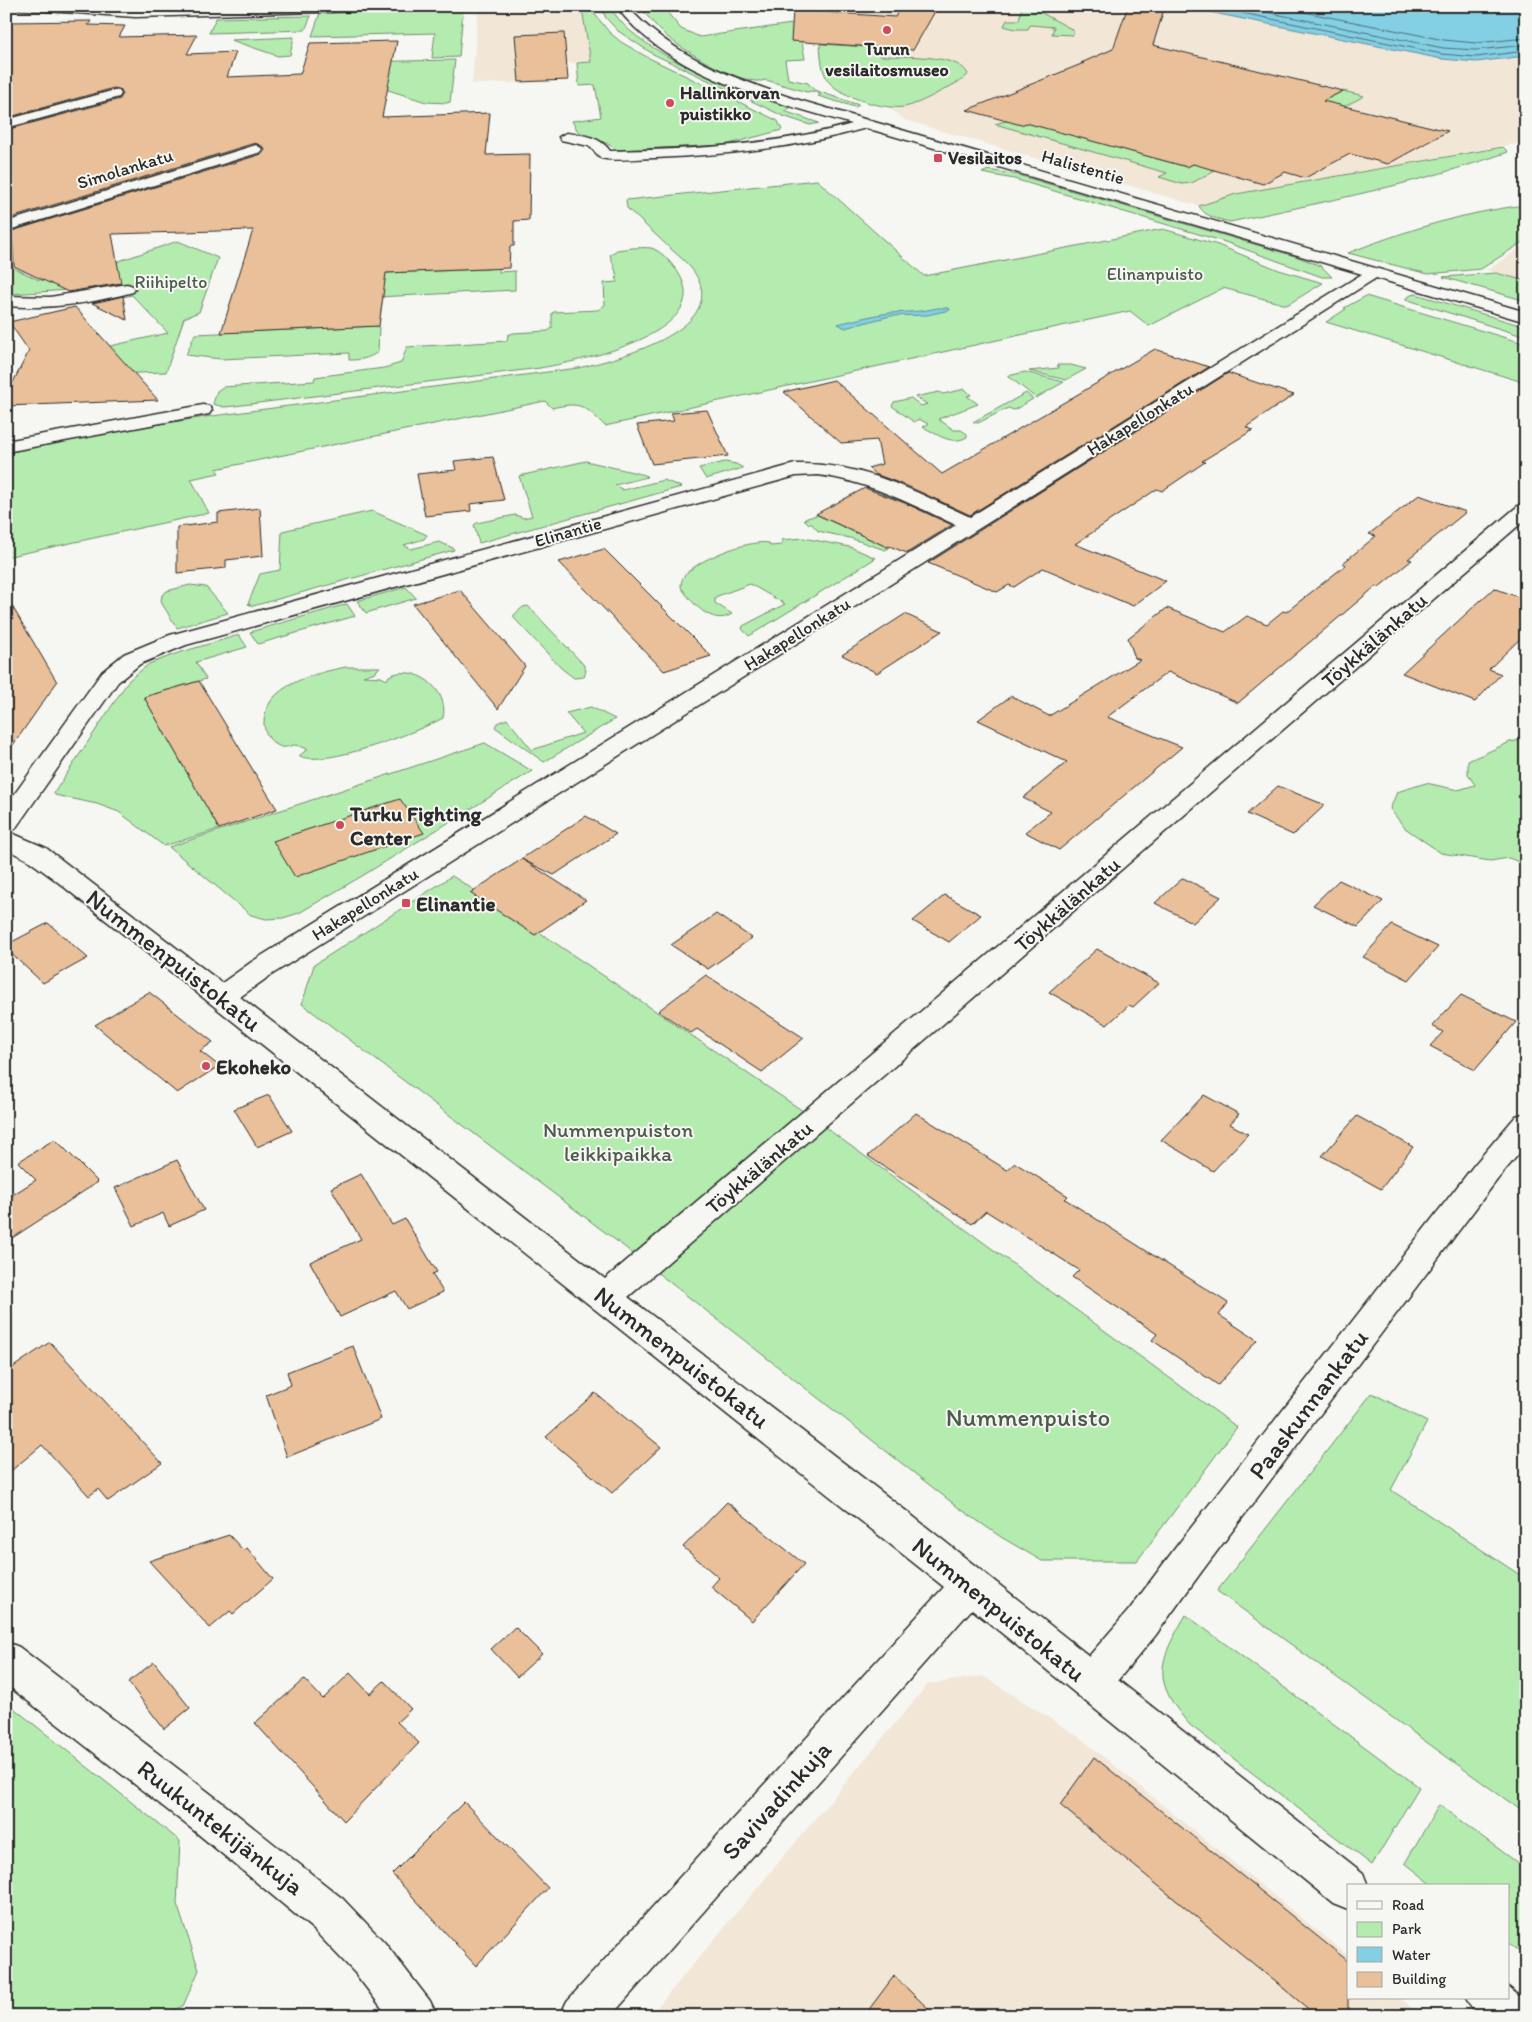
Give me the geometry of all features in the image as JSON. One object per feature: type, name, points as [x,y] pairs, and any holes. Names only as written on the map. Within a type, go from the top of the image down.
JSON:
[{"type":"street","points":[[19,6],[126,14],[430,6]]},
{"type":"street","name":"Halistentie","points":[[621,6],[652,37],[673,51],[710,70],[787,101],[1526,317]]},
{"type":"street","points":[[6,124],[115,94]]},
{"type":"street","points":[[566,137],[594,142],[603,149],[606,155],[679,153],[734,149],[819,138],[866,124]]},
{"type":"street","name":"Simolankatu","points":[[6,226],[256,149]]},
{"type":"street","name":"Hakapellonkatu","points":[[221,997],[262,968],[1374,273]]},
{"type":"street","points":[[6,301],[22,302],[83,297],[127,289]]},
{"type":"street","points":[[6,448],[203,410]]},
{"type":"street","name":"Elinantie","points":[[6,824],[110,677],[132,658],[178,640],[780,473],[820,468],[859,476],[971,525]]},
{"type":"street","name":"Töykkälänkatu","points":[[606,1297],[1526,509]]},
{"type":"street","name":"Nummenpuistokatu","points":[[6,839],[29,850],[63,873],[606,1297],[970,1585],[1347,1887]]},
{"type":"street","name":"Paaskunnankatu","points":[[1090,1682],[1111,1661],[1165,1594],[1189,1559],[1372,1320],[1486,1172],[1526,1124]]},
{"type":"street","name":"Savivadinkuja","points":[[582,2016],[970,1585]]},
{"type":"street","name":"Ruukuntekijänkuja","points":[[6,1660],[206,1815],[328,1914],[370,1958],[415,2016]]},
{"type":"street","points":[[1490,2000],[1510,2016]]},
{"type":"shaded area","points":[[571,6],[582,9],[591,62],[566,63],[568,81],[472,84],[478,9]]},
{"type":"shaded area","points":[[816,6],[1202,6],[1205,11],[1442,59],[1476,62],[1526,56],[1526,142],[1236,194],[1199,206],[905,120],[856,81],[851,46],[825,44],[814,22]]},
{"type":"shaded area","points":[[1526,244],[1526,281],[1487,270],[1507,257]]},
{"type":"shaded area","points":[[983,1676],[1079,1737],[1347,1955],[1347,2000],[1402,2000],[1421,2016],[650,2016],[928,1684]]},
{"type":"green space","name":"Hallinkorvan puistikko","points":[[571,6],[591,6],[593,12],[609,32],[621,42],[647,57],[778,121],[782,130],[725,145],[618,150],[606,143],[580,135],[572,121],[601,117],[595,85],[579,86],[577,63],[591,62],[582,9]]},
{"type":"green space","points":[[639,6],[662,6],[681,29],[700,37],[799,23],[805,59],[785,60],[788,79],[808,83],[814,90],[859,105],[855,107],[818,96],[821,94],[811,91],[807,92],[766,80],[756,81],[729,73],[699,58],[674,42],[662,32]]},
{"type":"green space","points":[[1010,6],[1029,6],[1073,30],[1073,35],[1052,34],[1054,27],[1030,25],[1028,29],[1015,29],[1004,26],[1007,20],[1019,20],[1022,7]]},
{"type":"green space","points":[[601,7],[609,7],[629,30],[685,66],[727,85],[790,108],[784,111],[819,123],[810,125],[783,116],[653,54],[618,31],[606,18]]},
{"type":"green space","points":[[463,10],[459,57],[432,58],[435,33],[312,36],[320,13]]},
{"type":"green space","points":[[311,16],[305,30],[209,33],[216,18]]},
{"type":"green space","points":[[294,37],[290,55],[278,56],[231,40]]},
{"type":"green space","points":[[820,44],[885,48],[879,56],[941,59],[962,67],[968,74],[964,79],[910,106],[896,107],[875,104],[843,93],[829,82],[823,69]]},
{"type":"green space","points":[[455,60],[450,102],[447,103],[426,102],[304,63]]},
{"type":"green space","points":[[1343,91],[1364,96],[1330,114],[1301,111]]},
{"type":"green space","points":[[1013,119],[1187,167],[1238,142],[1252,149],[1192,183],[1182,184],[1159,177],[1167,173],[995,124]]},
{"type":"green space","points":[[1503,147],[1508,152],[1439,174],[1370,192],[1230,222],[1208,215],[1199,206],[1236,194]]},
{"type":"green space","points":[[988,170],[1018,175],[1298,257],[1321,266],[1332,277],[1322,277],[1225,242],[1014,179],[982,173]]},
{"type":"green space","name":"Elinanpuisto","points":[[817,180],[924,276],[1163,229],[1218,245],[1279,270],[1323,283],[1287,305],[1223,288],[1149,326],[1130,311],[605,426],[582,407],[570,405],[552,408],[545,401],[216,469],[219,473],[191,479],[209,513],[6,557],[6,453],[122,430],[205,417],[578,368],[616,358],[662,340],[682,327],[696,312],[702,295],[696,275],[691,268],[627,208],[626,200]]},
{"type":"green space","points":[[1526,205],[1526,240],[1481,269],[1428,274],[1348,253],[1435,223],[1480,212]]},
{"type":"green space","name":"Riihipelto","points":[[178,241],[218,258],[199,312],[184,318],[166,372],[85,375],[35,363],[168,333],[132,295],[94,303],[94,300],[124,286],[12,294],[6,291],[6,264],[39,280],[69,278]]},
{"type":"green space","points":[[651,248],[663,255],[679,274],[685,295],[678,313],[661,329],[636,341],[582,359],[540,368],[234,406],[224,407],[213,404],[217,391],[223,387],[314,381],[315,377],[384,368],[401,363],[407,347],[507,341],[508,335],[513,333],[548,331],[552,328],[552,313],[554,312],[598,310],[605,305],[604,283],[617,282],[616,272],[610,255],[617,250]]},
{"type":"green space","points":[[499,258],[499,272],[515,271],[515,290],[339,299],[337,275],[489,269]]},
{"type":"green space","points":[[1496,273],[1526,281],[1526,301],[1443,277]]},
{"type":"green space","points":[[1416,294],[1526,327],[1526,337],[1405,299]]},
{"type":"green space","points":[[1366,296],[1526,344],[1526,383],[1326,322],[1346,309],[1344,308]]},
{"type":"green space","points":[[379,326],[378,352],[360,359],[349,360],[349,353],[221,359],[186,355],[195,334]]},
{"type":"green space","points":[[1057,365],[1071,365],[1086,369],[1066,380],[1029,371],[1059,368]]},
{"type":"green space","points":[[1025,372],[1064,382],[1036,398],[1008,376]]},
{"type":"green space","points":[[965,389],[971,395],[967,396],[978,404],[938,419],[954,430],[961,430],[967,434],[967,437],[961,439],[950,440],[939,436],[923,427],[928,424],[919,419],[914,422],[892,406],[894,402],[911,398],[921,406],[927,404],[915,397]]},
{"type":"green space","points":[[1026,393],[1033,399],[1014,410],[1008,408],[978,423],[973,422]]},
{"type":"green space","points":[[586,461],[647,477],[615,485],[623,490],[664,480],[681,487],[479,543],[474,525],[477,523],[515,515],[524,518],[532,516],[519,476]]},
{"type":"green space","points":[[725,462],[736,464],[743,468],[706,479],[699,468]]},
{"type":"green space","points":[[372,511],[427,535],[424,539],[404,545],[411,549],[439,542],[454,550],[253,606],[248,604],[260,574],[280,570],[282,531]]},
{"type":"green space","points":[[817,515],[889,548],[885,550],[850,538],[818,531],[804,519]]},
{"type":"green space","points":[[803,538],[850,547],[876,558],[749,636],[742,629],[743,626],[785,604],[750,584],[715,597],[715,603],[732,614],[717,617],[696,606],[681,587],[683,577],[690,570],[711,557],[749,544],[769,543],[770,546],[782,545],[782,540]]},
{"type":"green space","points":[[190,585],[206,587],[228,613],[177,628],[161,602],[162,595],[167,591]]},
{"type":"green space","points":[[406,587],[416,598],[366,613],[357,601]]},
{"type":"green space","points":[[347,604],[355,616],[258,644],[250,632]]},
{"type":"green space","points":[[528,606],[583,664],[586,670],[584,677],[574,678],[561,668],[514,618],[514,615],[523,607]]},
{"type":"green space","points":[[239,635],[247,647],[196,662],[206,679],[144,697],[219,829],[164,846],[119,812],[97,804],[55,795],[54,793],[129,680],[149,664],[178,653]]},
{"type":"green space","points":[[346,667],[380,667],[375,672],[363,676],[381,677],[387,680],[389,676],[399,673],[419,676],[428,681],[441,697],[444,707],[443,718],[413,732],[371,747],[329,757],[312,758],[299,756],[308,749],[294,745],[281,747],[271,740],[264,724],[266,711],[272,699],[293,683],[320,673]]},
{"type":"green space","points":[[591,707],[615,719],[544,762],[495,727],[497,723],[507,719],[532,750],[583,733],[566,713]]},
{"type":"green space","points":[[1526,739],[1526,865],[1509,858],[1490,861],[1441,853],[1405,828],[1390,809],[1397,792],[1426,783],[1458,790],[1475,785],[1468,774],[1468,761],[1510,742]]},
{"type":"green space","name":"Turku Fighting Center","points":[[485,743],[532,771],[299,913],[283,918],[266,919],[251,915],[169,847]]},
{"type":"green space","name":"Nummenpuisto","points":[[452,876],[474,890],[471,893],[535,935],[539,932],[800,1109],[1237,1427],[1137,1561],[1042,1561],[1001,1537],[959,1508],[622,1245],[302,1004],[314,965]]},
{"type":"green space","points":[[1372,1393],[1427,1422],[1391,1490],[1526,1579],[1526,1814],[1217,1591]]},
{"type":"green space","points":[[1186,1615],[1419,1787],[1372,1865],[1190,1725],[1177,1710],[1164,1683],[1163,1671],[1169,1646]]},
{"type":"green space","points":[[6,1702],[180,1841],[177,1904],[199,1970],[183,2006],[159,2016],[6,2016]]},
{"type":"green space","points":[[1439,1805],[1526,1869],[1526,1957],[1510,1945],[1510,1884],[1431,1884],[1405,1863]]},
{"type":"water","points":[[1202,6],[1526,6],[1526,56],[1476,62],[1442,59],[1204,11]]},
{"type":"water","points":[[949,308],[950,310],[927,315],[890,316],[845,328],[838,324],[889,313]]},
{"type":"building","points":[[901,6],[938,6],[913,50],[791,41],[793,10],[895,17]]},
{"type":"building","points":[[1128,6],[1165,6],[1153,45],[1343,91],[1323,101],[1448,131],[1388,164],[1350,154],[1305,178],[1285,172],[1263,184],[1193,164],[1187,167],[1026,123],[1021,125],[967,110],[1084,63],[1081,63],[1113,49]]},
{"type":"building","points":[[91,21],[88,25],[125,26],[119,37],[197,35],[187,54],[236,52],[227,77],[300,74],[310,43],[397,41],[382,117],[490,113],[486,155],[530,154],[529,220],[514,221],[514,246],[510,246],[509,268],[386,273],[379,326],[221,333],[253,230],[112,234],[121,283],[68,292],[14,266],[12,231],[262,154],[265,150],[264,147],[255,143],[11,218],[6,130],[120,99],[123,93],[119,89],[114,88],[6,118],[6,22]]},
{"type":"building","points":[[564,33],[568,80],[519,82],[515,35]]},
{"type":"building","points":[[123,296],[127,320],[92,303],[102,301]]},
{"type":"building","points":[[75,307],[158,400],[6,406],[6,396],[29,351],[9,322]]},
{"type":"building","points":[[1155,349],[1209,367],[970,515],[907,486],[875,474],[868,468],[882,464],[877,440],[841,443],[784,392],[834,380],[942,474]]},
{"type":"building","points":[[1228,373],[1294,395],[1246,427],[1253,430],[1202,461],[1205,462],[1162,491],[1157,489],[1075,544],[1166,581],[1133,606],[1043,568],[1014,587],[1009,585],[997,592],[928,563]]},
{"type":"building","points":[[707,410],[728,456],[652,464],[637,425],[674,421],[671,413]]},
{"type":"building","points":[[493,457],[504,500],[470,504],[471,511],[425,516],[417,474],[456,470],[454,461]]},
{"type":"building","points":[[865,488],[905,503],[952,525],[907,553],[889,546],[887,547],[816,514]]},
{"type":"building","points":[[1419,495],[1466,512],[1408,559],[1412,560],[1379,587],[1376,586],[1238,703],[1168,672],[1107,717],[1182,747],[1059,850],[1025,832],[1051,812],[1023,798],[1067,762],[978,720],[1011,696],[1049,716],[1140,660],[1135,658],[1128,638],[1167,608],[1225,632],[1247,616],[1267,624],[1283,611],[1286,612],[1346,565],[1343,563],[1376,536],[1369,534]]},
{"type":"building","points":[[260,508],[263,556],[226,560],[226,568],[177,573],[177,527],[218,522],[218,513]]},
{"type":"building","points":[[604,549],[711,656],[664,671],[559,562]]},
{"type":"building","points":[[1494,588],[1526,600],[1526,633],[1489,669],[1501,674],[1475,702],[1402,673]]},
{"type":"building","points":[[460,590],[525,666],[498,709],[413,604]]},
{"type":"building","points":[[6,596],[57,682],[6,755]]},
{"type":"building","points":[[905,614],[942,631],[877,673],[842,655]]},
{"type":"building","points":[[199,681],[277,809],[219,829],[144,697]]},
{"type":"building","points":[[1278,786],[1325,805],[1293,835],[1247,814]]},
{"type":"building","points":[[400,799],[424,833],[295,877],[273,841]]},
{"type":"building","points":[[586,816],[616,834],[554,875],[521,859]]},
{"type":"building","points":[[522,859],[586,900],[535,935],[470,893]]},
{"type":"building","points":[[1183,878],[1221,897],[1193,923],[1155,903]]},
{"type":"building","points":[[1339,880],[1383,901],[1358,927],[1313,905]]},
{"type":"building","points":[[945,895],[981,915],[949,942],[913,921]]},
{"type":"building","points":[[716,914],[752,938],[708,969],[671,945]]},
{"type":"building","points":[[48,923],[88,958],[43,983],[6,949],[6,945]]},
{"type":"building","points":[[1392,925],[1438,947],[1409,980],[1363,957]]},
{"type":"building","points":[[1097,949],[1159,983],[1133,1007],[1129,1005],[1107,1025],[1049,992]]},
{"type":"building","points":[[706,975],[804,1038],[762,1072],[697,1029],[691,1033],[658,1011]]},
{"type":"building","points":[[149,992],[213,1042],[200,1051],[219,1066],[177,1093],[95,1025]]},
{"type":"building","points":[[1461,995],[1516,1022],[1475,1070],[1430,1046],[1443,1032],[1432,1026]]},
{"type":"building","points":[[269,1095],[292,1131],[257,1147],[234,1109]]},
{"type":"building","points":[[1204,1095],[1239,1114],[1230,1124],[1248,1134],[1213,1171],[1161,1140]]},
{"type":"building","points":[[916,1113],[1007,1170],[1015,1163],[1068,1196],[1065,1199],[1228,1303],[1219,1315],[1257,1340],[1218,1385],[1152,1340],[1157,1334],[1072,1277],[1079,1270],[986,1211],[972,1224],[868,1156]]},
{"type":"building","points":[[1357,1116],[1413,1147],[1381,1189],[1322,1156]]},
{"type":"building","points":[[55,1139],[98,1182],[6,1242],[6,1199],[36,1180],[18,1162]]},
{"type":"building","points":[[177,1160],[204,1210],[169,1226],[163,1213],[134,1226],[115,1188]]},
{"type":"building","points":[[361,1174],[392,1225],[405,1219],[437,1272],[432,1274],[443,1292],[407,1309],[396,1291],[340,1317],[310,1262],[361,1239],[331,1188]]},
{"type":"building","points":[[50,1342],[162,1463],[108,1501],[98,1489],[89,1496],[42,1445],[6,1475],[6,1372]]},
{"type":"building","points":[[353,1346],[381,1419],[287,1457],[266,1395],[291,1385],[287,1372]]},
{"type":"building","points":[[595,1393],[661,1447],[612,1493],[546,1437]]},
{"type":"building","points":[[727,1502],[804,1564],[752,1621],[711,1587],[719,1578],[683,1547]]},
{"type":"building","points":[[229,1535],[243,1550],[247,1548],[273,1579],[233,1614],[230,1611],[210,1628],[149,1561]]},
{"type":"building","points":[[515,1627],[542,1654],[517,1677],[491,1649]]},
{"type":"building","points":[[154,1662],[190,1708],[164,1729],[128,1682]]},
{"type":"building","points":[[350,1673],[370,1694],[384,1681],[411,1709],[397,1722],[419,1743],[344,1821],[255,1723],[304,1679],[323,1699]]},
{"type":"building","points":[[1094,1757],[1347,1960],[1348,2016],[1317,2016],[1060,1805]]},
{"type":"building","points":[[464,1802],[548,1888],[476,1966],[392,1874]]},
{"type":"building","points":[[894,1976],[936,2016],[864,2016]]},
{"type":"place","name":"Turun vesilaitosmuseo","points":[[887,30]]},
{"type":"place","name":"Hallinkorvan puistikko","points":[[670,103]]},
{"type":"place","name":"Vesilaitos","points":[[938,158]]},
{"type":"place","name":"Turku Fighting Center","points":[[340,825]]},
{"type":"place","name":"Elinantie","points":[[406,903]]},
{"type":"place","name":"Ekoheko","points":[[206,1066]]},
{"type":"park label","name":"Nummenpuiston leikkipaikka","points":[[618,1141]]}]
